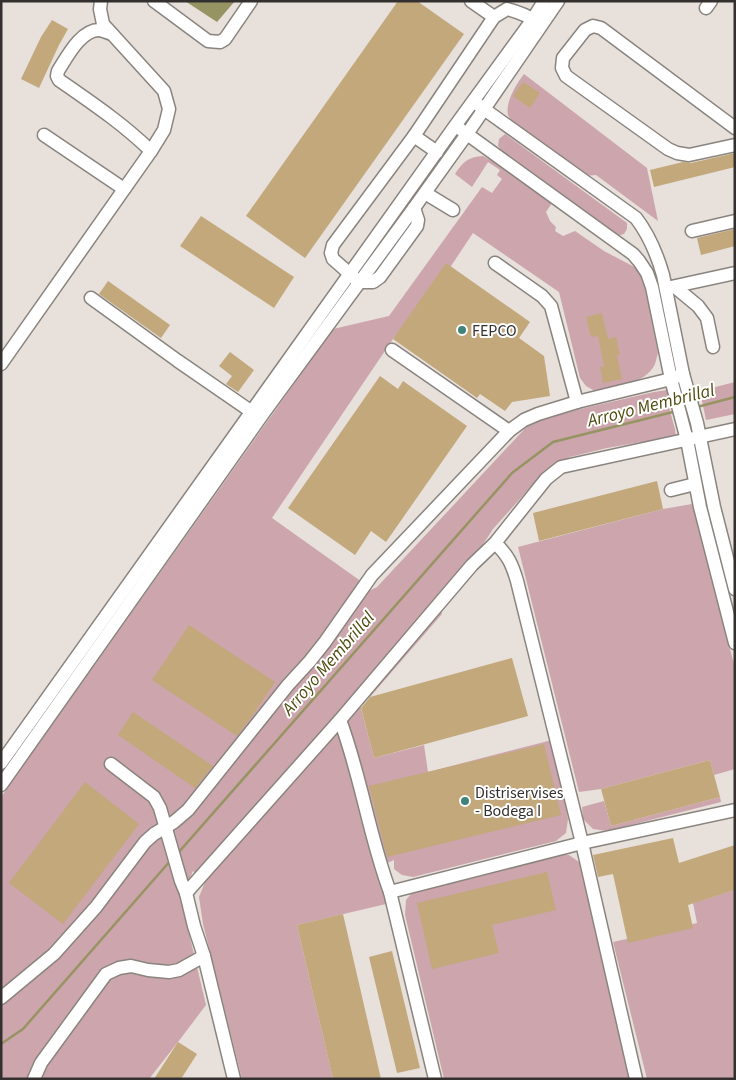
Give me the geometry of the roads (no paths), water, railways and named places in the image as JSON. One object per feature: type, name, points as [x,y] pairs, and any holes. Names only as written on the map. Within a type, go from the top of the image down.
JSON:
[{"type":"street","points":[[1,364],[164,130],[169,109],[164,91],[103,24],[100,9],[101,1]]},
{"type":"street","points":[[154,1],[208,41],[220,42],[225,39],[251,1]]},
{"type":"street","points":[[471,1],[494,17]]},
{"type":"street","points":[[1,763],[118,610],[265,411],[455,126],[537,22],[558,1]]},
{"type":"street","points":[[1,785],[252,412],[355,278],[425,194],[484,110],[537,22],[543,2]]},
{"type":"street","points":[[355,278],[333,259],[331,252],[333,244],[414,136],[494,17],[507,9],[537,22]]},
{"type":"street","points":[[735,128],[600,28],[593,26],[585,30],[563,58],[562,68],[566,76],[668,149],[689,155],[735,145]]},
{"type":"street","points":[[112,34],[99,30],[83,36],[58,71],[57,76],[59,80],[131,132],[151,151]]},
{"type":"street","points":[[474,101],[636,218],[651,242],[671,287],[683,374],[697,423],[735,589]]},
{"type":"street","points":[[455,126],[633,254],[647,273],[652,287],[674,392],[686,434],[700,507],[735,643]]},
{"type":"street","points":[[44,135],[124,189]]},
{"type":"street","points":[[414,136],[437,152]]},
{"type":"street","points":[[425,194],[453,210]]},
{"type":"street","points":[[692,231],[735,221]]},
{"type":"street","points":[[633,254],[651,242]]},
{"type":"street","points":[[495,262],[542,296],[551,306],[577,402]]},
{"type":"street","points":[[671,287],[735,273]]},
{"type":"street","points":[[671,287],[698,306],[707,318],[713,347]]},
{"type":"street","points":[[91,298],[252,412]]},
{"type":"street","points":[[392,350],[509,431]]},
{"type":"street","points":[[1,998],[54,954],[96,908],[145,842],[188,810],[325,642],[372,575],[509,431],[524,420],[538,414],[577,402],[671,379],[683,374]]},
{"type":"street","points":[[184,887],[340,720],[472,566],[495,543],[546,478],[561,467],[686,434],[700,437],[735,429]]},
{"type":"street","points":[[671,490],[696,484]]},
{"type":"street","points":[[495,543],[504,552],[512,565],[517,580],[582,843],[636,1079]]},
{"type":"street","points":[[340,720],[349,745],[390,892],[435,1079]]},
{"type":"street","points":[[111,764],[154,797],[160,808],[204,956],[234,1079]]},
{"type":"street","points":[[390,892],[582,843],[735,810]]},
{"type":"street","points":[[34,1079],[41,1063],[106,974],[119,968],[131,966],[169,972],[179,970],[204,956]]},
{"type":"waterway","name":"Arroyo Membrillal","points":[[697,407],[735,397]]},
{"type":"waterway","name":"Arroyo Membrillal","points":[[178,853],[512,473],[553,442],[677,411]]},
{"type":"waterway","name":"Arroyo Membrillal","points":[[1,1044],[23,1029],[171,860]]},
{"type":"place","name":"FEPCO","points":[[462,330]]},
{"type":"place","name":"Distriservises - Bodega I","points":[[465,801]]}]
